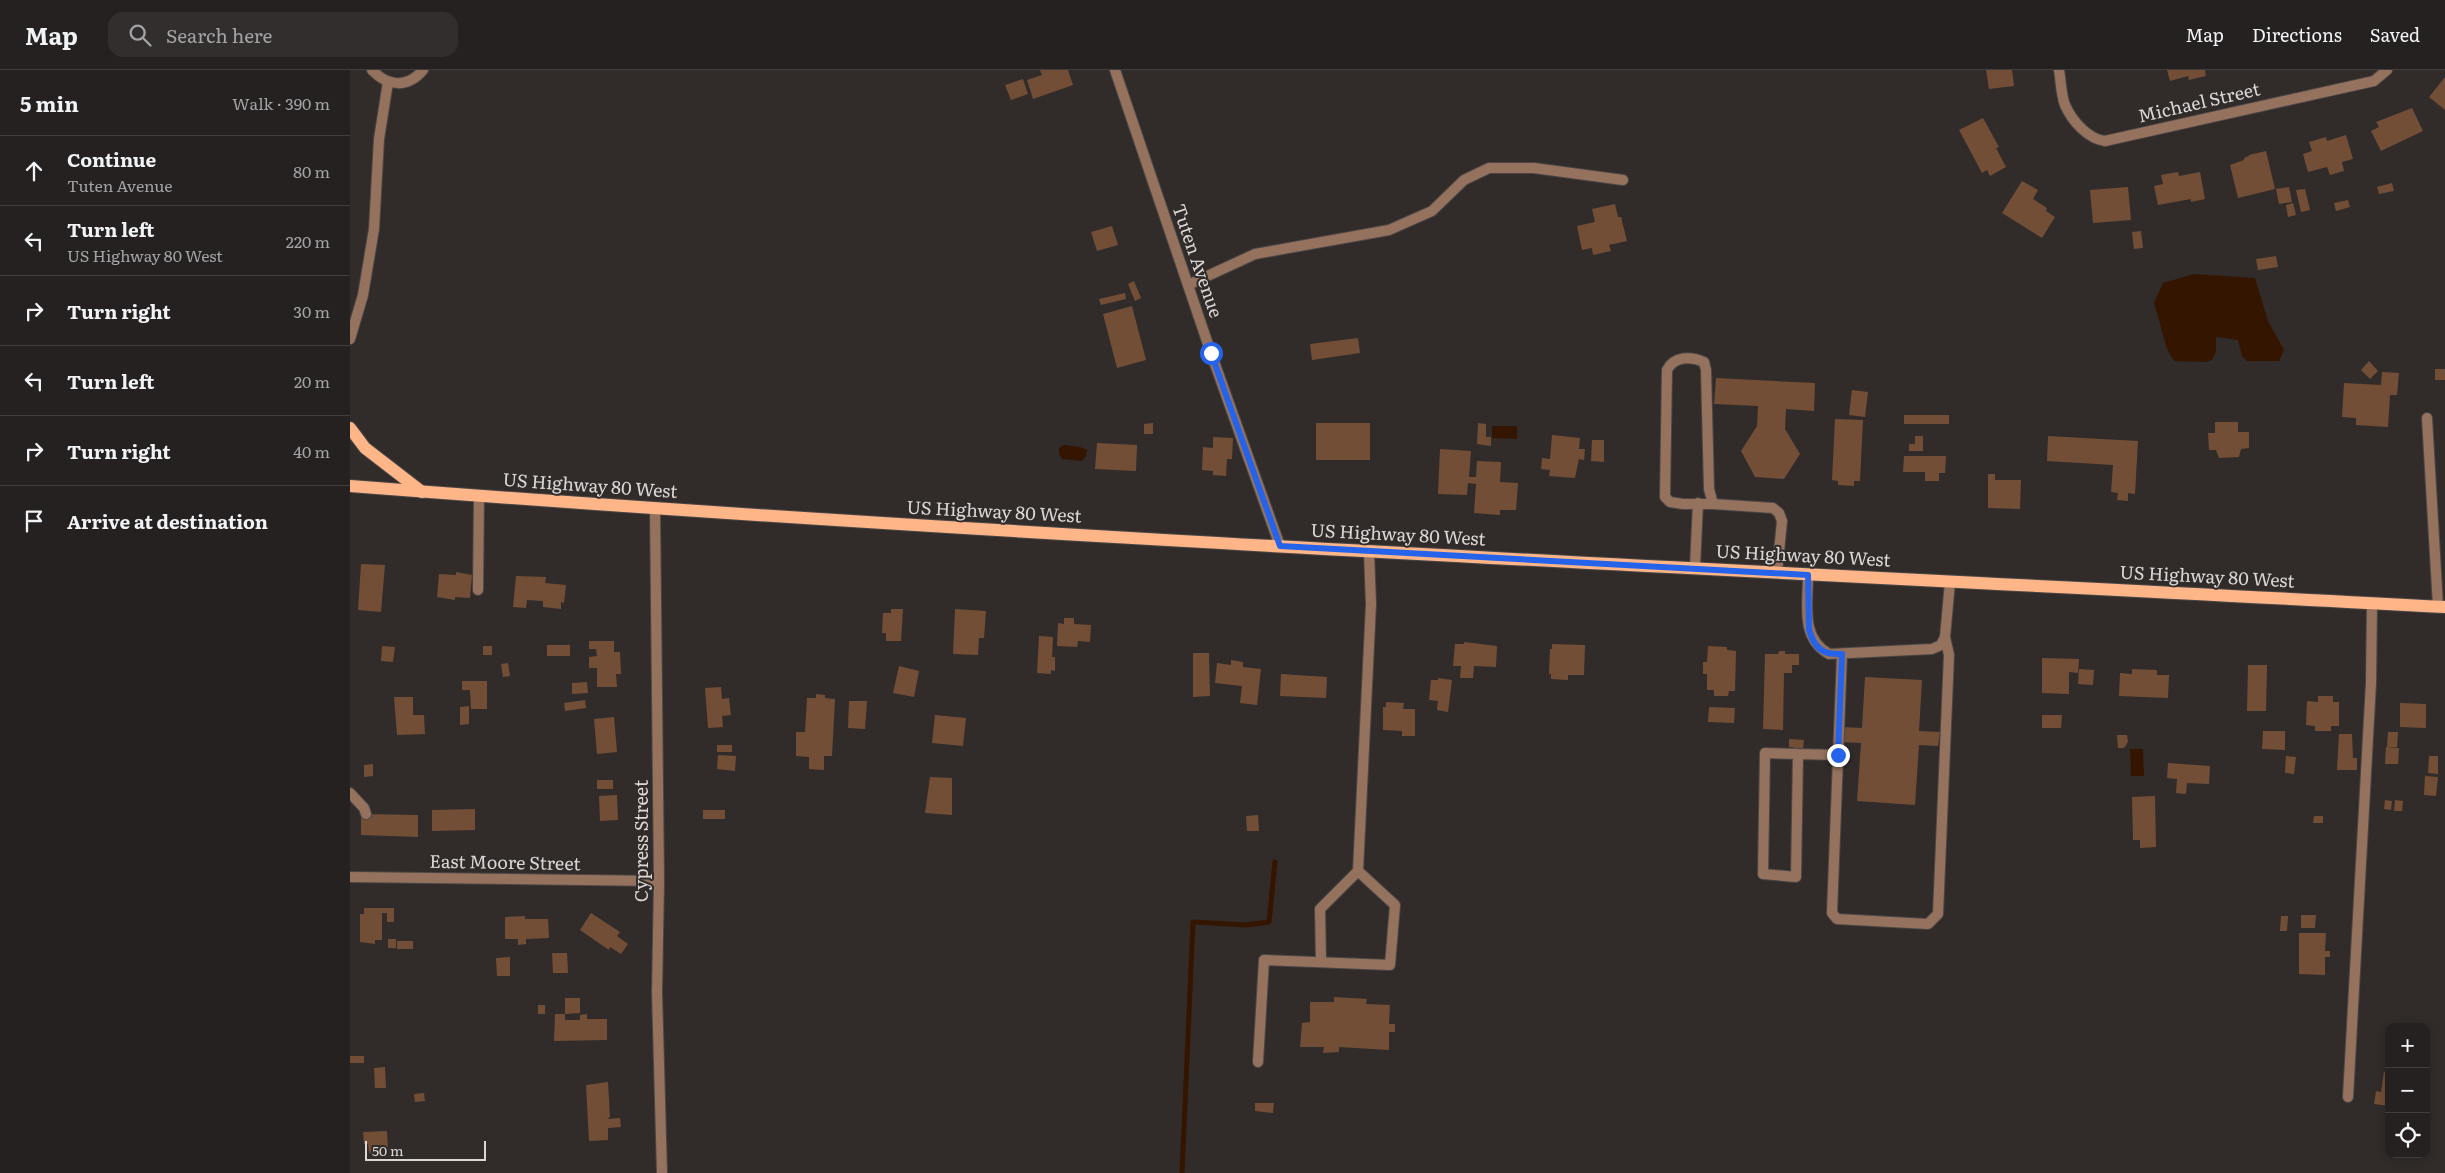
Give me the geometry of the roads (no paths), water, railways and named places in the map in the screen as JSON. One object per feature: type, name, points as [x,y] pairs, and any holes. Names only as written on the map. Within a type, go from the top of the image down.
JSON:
[{"type":"main road","points":[[350,428],[365,448],[422,492]]},
{"type":"main road","name":"US Highway 80 West","points":[[350,486],[655,509],[1369,552],[1695,567],[1808,575],[2442,607]]},
{"type":"street","points":[[372,70],[388,82],[407,82],[424,70]]},
{"type":"street","name":"Tuten Avenue","points":[[1115,70],[1188,286],[1280,546]]},
{"type":"street","name":"Michael Street","points":[[2059,70],[2063,98],[2072,116],[2085,132],[2095,140],[2105,141],[2374,81],[2387,70]]},
{"type":"street","points":[[350,339],[363,295],[374,228],[379,139],[388,82]]},
{"type":"street","points":[[1188,286],[1255,254],[1389,230],[1432,211],[1464,180],[1489,168],[1534,168],[1623,180]]},
{"type":"street","points":[[1713,504],[1708,480],[1706,370],[1704,362],[1679,358],[1671,364],[1668,370],[1665,497],[1670,502],[1683,504],[1698,503],[1713,504],[1773,508],[1779,513],[1782,521],[1777,572]]},
{"type":"street","points":[[2427,418],[2442,607]]},
{"type":"street","points":[[478,590],[479,496]]},
{"type":"street","points":[[1695,567],[1698,503]]},
{"type":"street","name":"Cypress Street","points":[[655,509],[659,881],[658,992],[662,1173]]},
{"type":"street","points":[[1321,962],[1320,909],[1358,871],[1371,604],[1369,552]]},
{"type":"street","points":[[1808,575],[1809,630],[1811,638],[1818,648],[1829,654],[1932,649],[1941,645],[1945,637]]},
{"type":"street","points":[[1842,654],[1832,913],[1837,919],[1928,924],[1938,914],[1949,655],[1945,637],[1950,582]]},
{"type":"street","points":[[2348,1097],[2371,683],[2372,603]]},
{"type":"street","points":[[1798,754],[1796,877],[1762,874],[1765,753],[1838,755]]},
{"type":"street","points":[[350,794],[364,808],[366,814]]},
{"type":"street","points":[[1258,1062],[1264,960],[1390,965],[1395,905],[1358,871]]},
{"type":"street","name":"East Moore Street","points":[[350,877],[659,881]]},
{"type":"waterway","points":[[1182,1173],[1193,922],[1246,925],[1269,922],[1275,862]]}]
